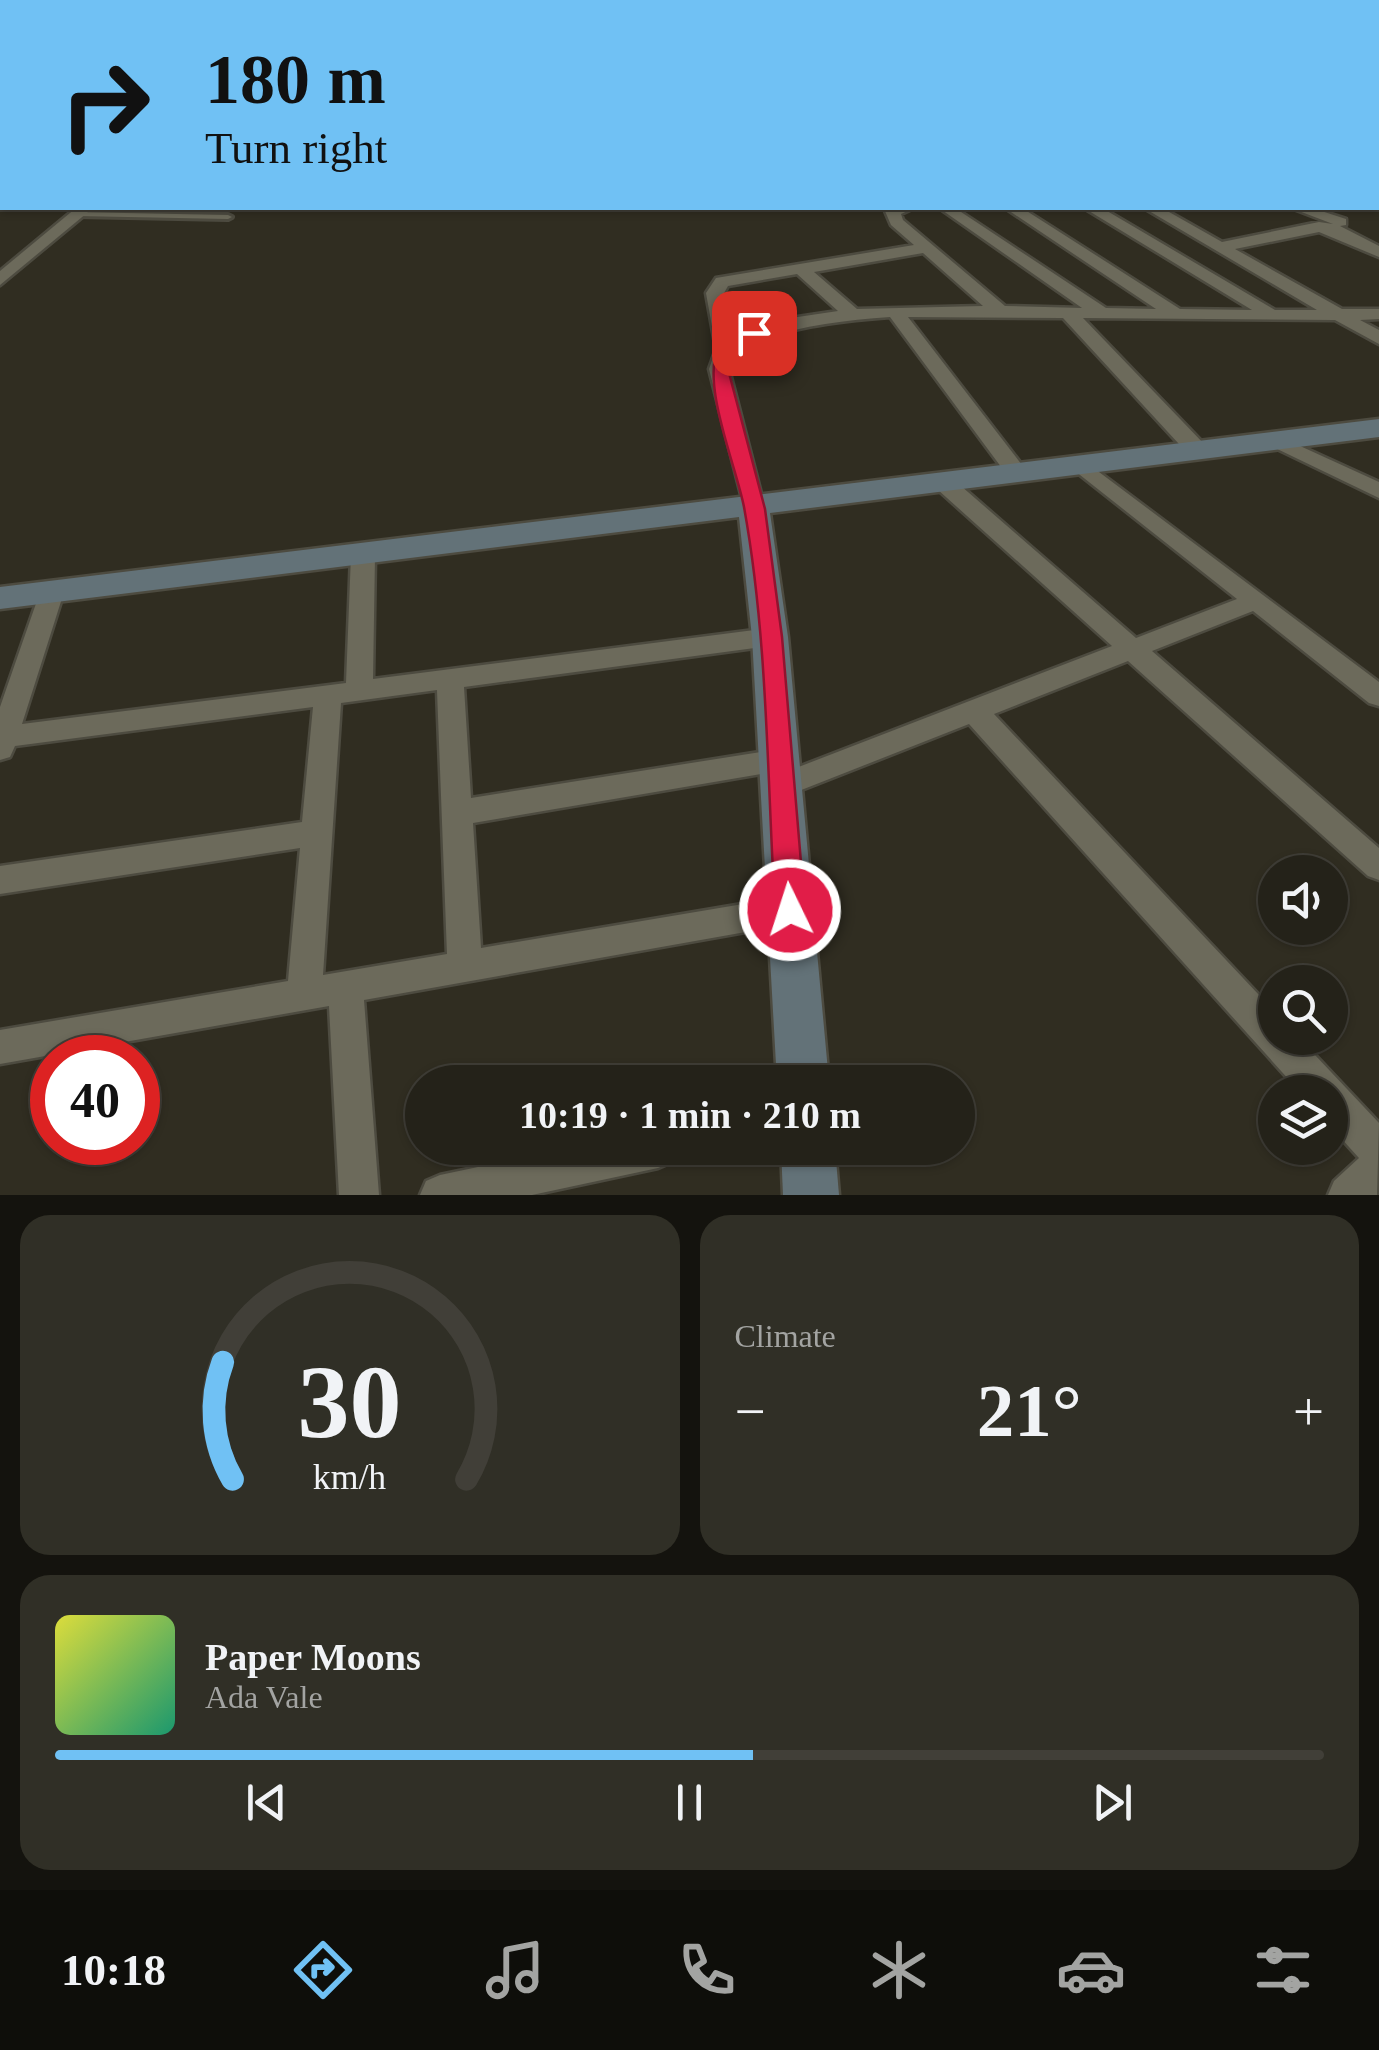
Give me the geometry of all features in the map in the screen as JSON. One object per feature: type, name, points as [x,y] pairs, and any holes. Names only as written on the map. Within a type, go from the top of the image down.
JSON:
[{"type":"street","points":[[898,210],[893,211],[893,218],[1002,313]]},
{"type":"street","points":[[960,210],[1101,313]]},
{"type":"street","points":[[1015,210],[1173,312]]},
{"type":"street","points":[[1095,210],[1272,315]]},
{"type":"street","points":[[1155,210],[1379,338]]},
{"type":"street","points":[[1304,210],[1379,234]]},
{"type":"street","points":[[0,280],[81,211]]},
{"type":"street","points":[[1220,247],[1326,228],[1379,252]]},
{"type":"street","points":[[802,1065],[770,637],[754,509],[719,369],[725,349],[714,293],[718,285],[927,248]]},
{"type":"street","points":[[0,256],[26,257]]},
{"type":"street","points":[[801,269],[856,316]]},
{"type":"street","points":[[1068,313],[1198,451]]},
{"type":"street","points":[[897,314],[1018,474]]},
{"type":"street","points":[[725,349],[754,333],[780,326],[856,316],[1379,314]]},
{"type":"street","points":[[0,598],[754,509],[1379,428]]},
{"type":"street","points":[[1276,441],[1379,491]]},
{"type":"street","points":[[1082,466],[1379,696]]},
{"type":"street","points":[[944,484],[1379,867]]},
{"type":"street","points":[[304,994],[317,833],[344,693],[363,555]]},
{"type":"street","points":[[52,592],[2,744],[344,693],[770,637]]},
{"type":"street","points":[[457,813],[780,773],[974,710],[1255,600]]},
{"type":"street","points":[[450,679],[466,966]]},
{"type":"street","points":[[974,710],[1310,1075]]},
{"type":"street","points":[[0,880],[317,833]]},
{"type":"street","points":[[0,1047],[790,910]]},
{"type":"street","points":[[346,988],[359,1195]]},
{"type":"street","points":[[1348,1117],[1379,1151]]},
{"type":"street","points":[[440,1195],[579,1165]]},
{"type":"street","points":[[809,1165],[811,1195]]},
{"type":"street","points":[[1348,1195],[1379,1166]]},
{"type":"lane","points":[[81,211],[228,217]]},
{"type":"route","points":[[754,333],[725,349],[720,355],[719,369],[754,509],[770,637],[790,910]]}]
